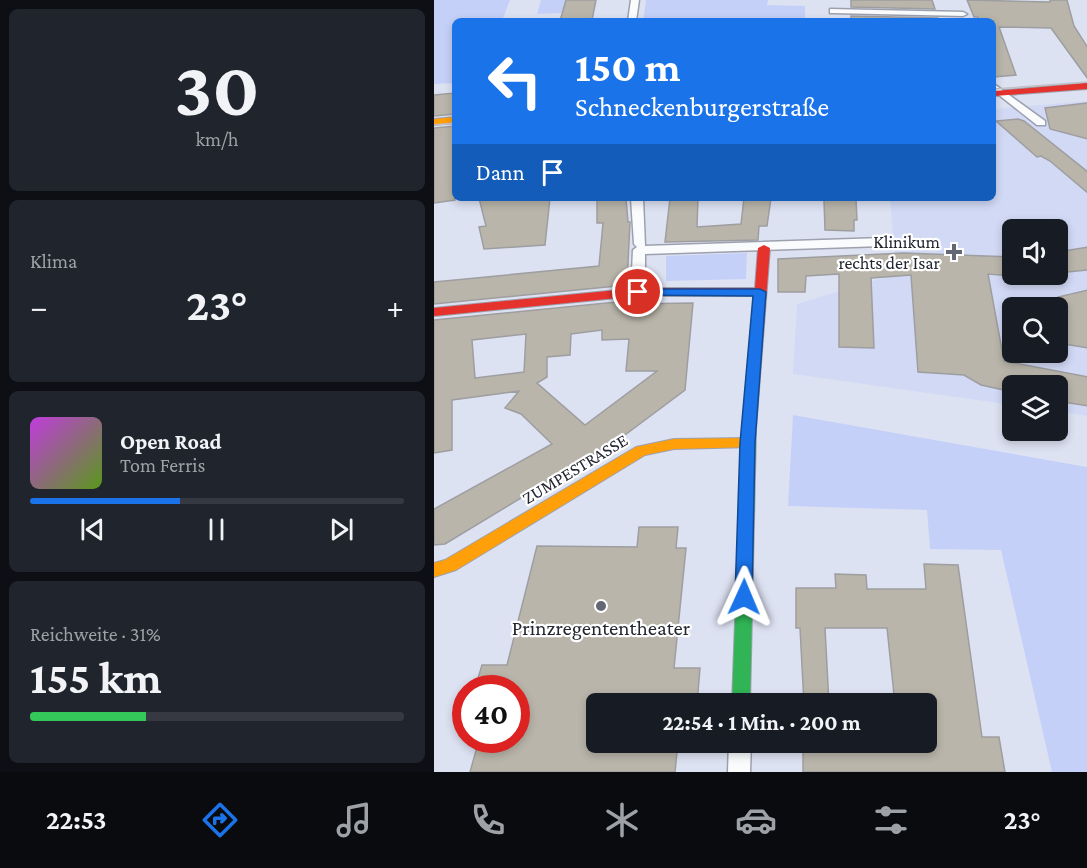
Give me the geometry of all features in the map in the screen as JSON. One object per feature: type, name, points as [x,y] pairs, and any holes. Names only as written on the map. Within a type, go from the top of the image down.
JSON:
[{"type":"street","points":[[632,18],[635,0]]},
{"type":"street","points":[[833,11],[964,17],[959,2]]},
{"type":"street","points":[[996,89],[1088,77]]},
{"type":"street","points":[[996,89],[1088,86]]},
{"type":"street","points":[[996,89],[1041,123]]},
{"type":"street","points":[[434,124],[452,122]]},
{"type":"street","points":[[637,201],[638,292]]},
{"type":"street","points":[[639,247],[764,248],[883,242]]},
{"type":"street","points":[[741,693],[748,443],[764,248]]},
{"type":"street","points":[[434,312],[638,292],[760,292]]},
{"type":"street","name":"ZUMPESTRASSE","points":[[434,570],[450,565],[641,451],[674,444],[748,443]]},
{"type":"street","points":[[739,772],[740,753]]},
{"type":"shaded area","points":[[434,0],[510,0],[503,18],[452,18],[452,83],[434,84]]},
{"type":"shaded area","points":[[541,0],[567,0],[563,13],[537,14]]},
{"type":"shaded area","points":[[646,0],[768,0],[767,5],[805,6],[805,18],[643,18]]},
{"type":"shaded area","name":"Klinikum rechts der Isar","points":[[1087,101],[1087,416],[1068,413],[1068,375],[1002,375],[1002,403],[793,374],[797,304],[896,274],[890,201],[996,201],[996,109]]},
{"type":"shaded area","points":[[747,253],[746,279],[666,281],[666,256]]},
{"type":"shaded area","points":[[793,415],[1087,467],[1087,772],[1052,772],[1001,550],[930,549],[927,510],[788,506]]},
{"type":"building","points":[[566,0],[596,0],[592,18],[561,18]]},
{"type":"building","points":[[851,0],[932,0],[935,9],[851,7]]},
{"type":"building","points":[[967,0],[1050,2],[1050,0],[1067,0],[1074,26],[1088,48],[1088,79],[1051,28],[999,27],[1016,75],[996,77],[996,18],[974,17]]},
{"type":"building","points":[[851,16],[938,18],[851,18]]},
{"type":"building","points":[[452,93],[452,114],[434,116],[434,95]]},
{"type":"building","points":[[1088,103],[1088,139],[1050,129],[1045,108]]},
{"type":"building","points":[[1018,119],[1024,121],[1088,172],[1088,193],[1050,161],[1041,156],[1037,157],[996,121]]},
{"type":"building","points":[[452,126],[452,200],[434,203],[434,128]]},
{"type":"building","points":[[480,201],[550,201],[545,245],[484,249],[479,227],[486,226]]},
{"type":"building","points":[[597,201],[626,201],[628,222],[630,222],[627,285],[434,304],[434,282],[599,266],[603,223],[597,223]]},
{"type":"building","points":[[670,201],[698,201],[697,227],[741,224],[744,201],[771,201],[767,226],[759,226],[758,240],[665,242]]},
{"type":"building","points":[[824,201],[856,201],[857,220],[854,220],[854,231],[825,230]]},
{"type":"building","points":[[1088,247],[1088,270],[1068,272],[1068,250]]},
{"type":"building","points":[[904,253],[1002,257],[1002,275],[988,274],[1002,350],[1002,363],[1014,363],[1088,377],[1088,406],[1068,403],[1068,375],[1002,375],[1002,390],[981,385],[964,375],[918,372],[911,275],[871,278],[874,348],[839,347],[839,274],[806,276],[805,292],[778,292],[778,259]]},
{"type":"building","points":[[1088,290],[1088,348],[1068,345],[1068,297],[1058,297]]},
{"type":"building","points":[[626,301],[626,304],[693,303],[685,390],[625,435],[445,544],[434,545],[434,509],[552,444],[521,414],[505,408],[519,391],[452,400],[452,450],[434,453],[434,320]],"holes":[[[602,330],[602,340],[629,339],[626,371],[657,371],[585,425],[537,383],[547,377],[547,357],[570,355],[571,334]],[[526,334],[524,372],[475,378],[472,340]]]},
{"type":"building","name":"Prinzregententheater","points":[[639,527],[678,527],[676,548],[686,548],[674,668],[700,668],[698,693],[586,693],[586,753],[677,753],[675,772],[470,772],[475,753],[530,753],[530,675],[479,675],[482,665],[507,665],[537,546],[637,547]]},
{"type":"building","points":[[924,564],[958,565],[982,737],[999,737],[1005,772],[803,772],[803,753],[937,753],[937,693],[894,693],[887,628],[825,628],[828,693],[803,693],[800,628],[796,628],[796,588],[836,588],[835,574],[866,575],[867,589],[926,589]]},
{"type":"tram line","points":[[996,89],[1088,82]]},
{"type":"tram line","points":[[434,125],[452,123]]},
{"type":"traffic: fast","points":[[741,693],[749,429]]},
{"type":"traffic: slow","points":[[434,122],[452,120]]},
{"type":"traffic: slow","points":[[434,570],[450,565],[641,451],[674,444],[748,443]]},
{"type":"traffic: jam","points":[[996,94],[1088,86]]},
{"type":"traffic: jam","points":[[749,429],[764,248]]},
{"type":"traffic: jam","points":[[434,312],[638,292],[760,292]]},
{"type":"place","name":"Klinikum rechts der Isar","points":[[954,252]]},
{"type":"place","name":"Prinzregententheater","points":[[601,606]]},
{"type":"route","points":[[638,292],[760,292],[748,443],[744,597]]}]
